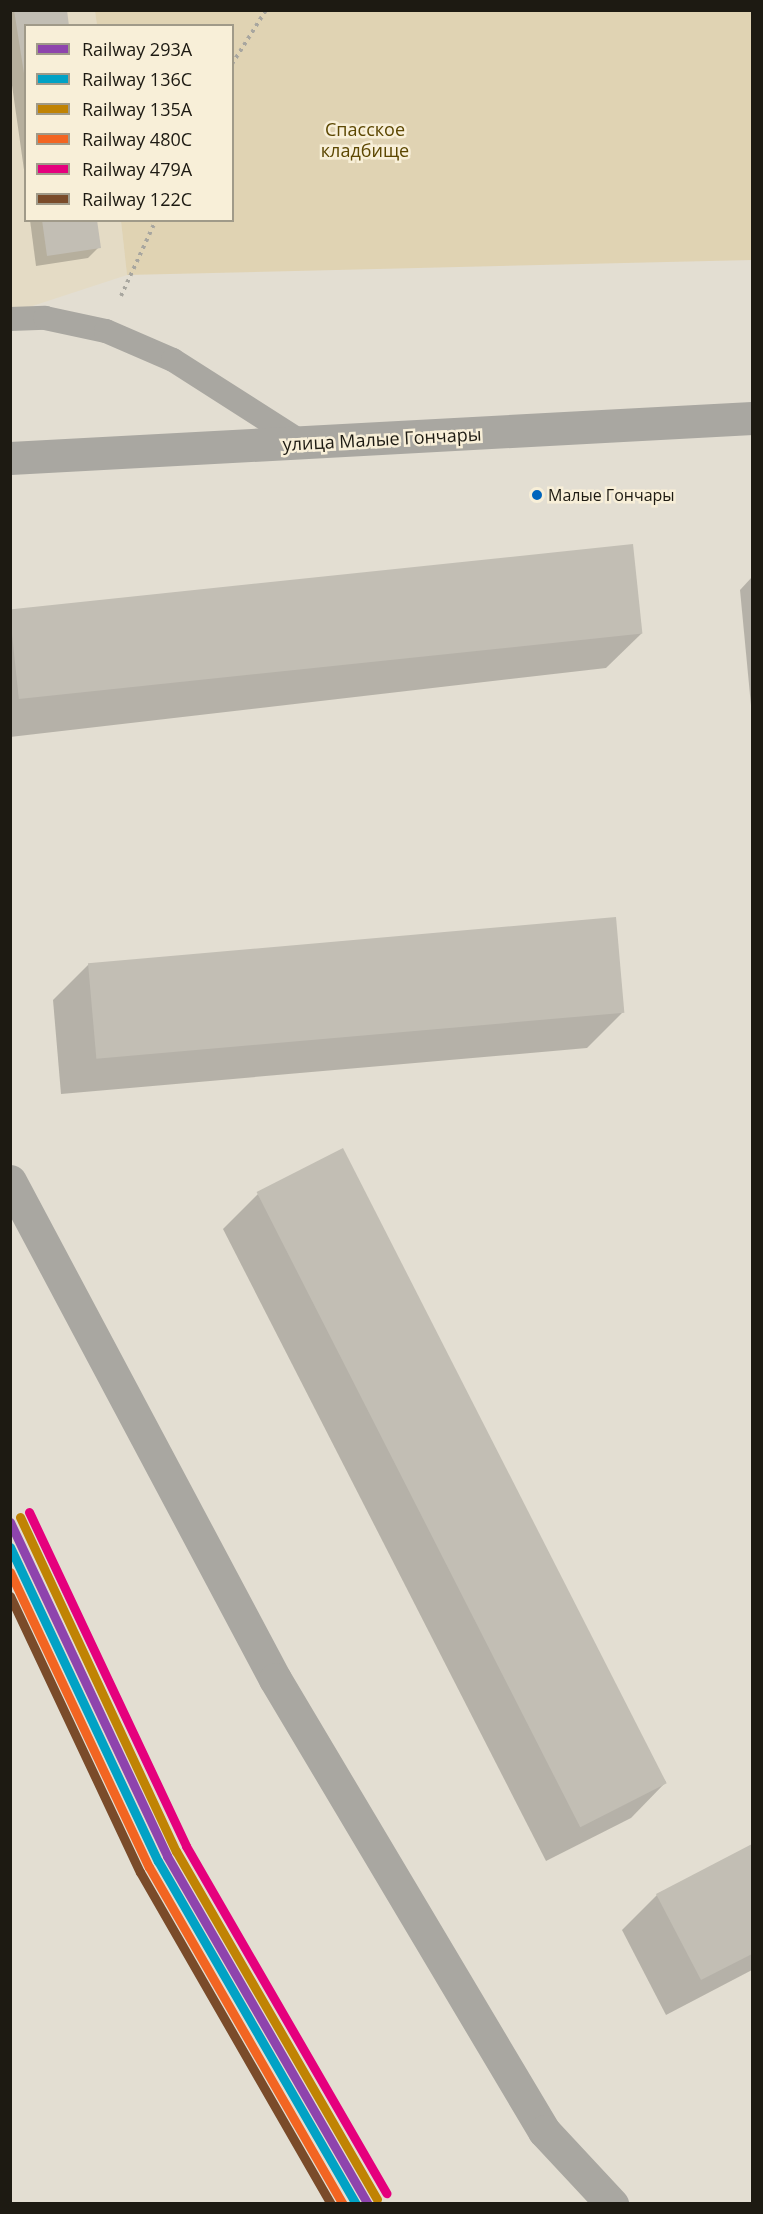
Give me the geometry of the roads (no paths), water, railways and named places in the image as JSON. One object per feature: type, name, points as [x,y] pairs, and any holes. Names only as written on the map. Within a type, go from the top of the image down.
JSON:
[{"type":"street","name":"улица Малые Гончары","points":[[10,458],[753,418]]},
{"type":"street","points":[[10,1181],[275,1679],[544,2132],[612,2204]]},
{"type":"lane","points":[[11,312],[106,331],[173,360],[303,443]]},
{"type":"rail line","name":"479А","points":[[29,1512],[186,1846],[386,2193]]},
{"type":"rail line","name":"135А","points":[[20,1517],[176,1851],[377,2199]]},
{"type":"rail line","name":"293А","points":[[10,1522],[167,1856],[368,2204]]},
{"type":"rail line","name":"136С","points":[[10,1547],[158,1861],[356,2204]]},
{"type":"rail line","name":"480С","points":[[10,1572],[149,1867],[343,2204]]},
{"type":"rail line","name":"122С","points":[[10,1596],[140,1872],[331,2204]]},
{"type":"place","name":"Малые Гончары","points":[[537,495]]},
{"type":"park label","name":"Спасское кладбище","points":[[365,140]]}]
